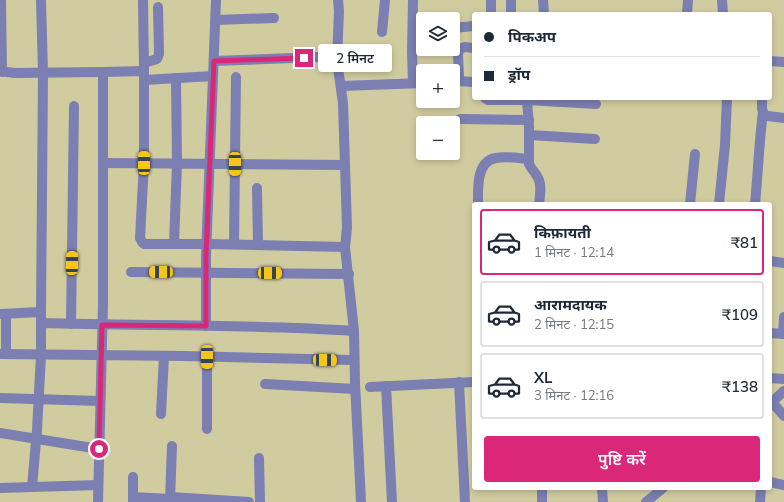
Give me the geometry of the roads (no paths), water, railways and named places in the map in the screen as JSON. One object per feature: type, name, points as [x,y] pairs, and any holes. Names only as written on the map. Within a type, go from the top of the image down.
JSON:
[{"type":"street","points":[[1,0],[1,72],[43,73],[144,71],[176,78],[213,76]]},
{"type":"street","points":[[32,487],[41,355],[43,73],[41,0]]},
{"type":"street","points":[[143,0],[144,163],[140,238],[142,242],[144,244],[234,244],[345,247]]},
{"type":"street","points":[[206,326],[206,273],[216,0]]},
{"type":"street","points":[[338,0],[337,60],[343,103],[347,228],[345,247],[354,331],[355,389],[362,502]]},
{"type":"street","points":[[382,32],[384,0]]},
{"type":"street","points":[[413,0],[412,52],[416,73]]},
{"type":"street","points":[[491,0],[491,12]]},
{"type":"street","points":[[511,0],[511,12]]},
{"type":"street","points":[[544,0],[544,12]]},
{"type":"street","points":[[686,12],[688,0]]},
{"type":"street","points":[[722,0],[723,12]]},
{"type":"street","points":[[144,71],[159,54],[158,7]]},
{"type":"street","points":[[216,20],[274,18]]},
{"type":"street","points":[[460,27],[472,26]]},
{"type":"street","points":[[458,64],[458,52],[460,49],[472,48]]},
{"type":"street","points":[[214,61],[319,57],[337,60]]},
{"type":"street","points":[[772,61],[784,62]]},
{"type":"street","points":[[98,502],[102,355],[104,72]]},
{"type":"street","points":[[234,244],[236,77]]},
{"type":"street","points":[[174,244],[177,163],[176,78]]},
{"type":"street","points":[[460,82],[472,82]]},
{"type":"street","points":[[341,86],[416,83]]},
{"type":"street","points":[[488,100],[527,100],[596,104]]},
{"type":"street","points":[[527,100],[529,120],[528,159],[531,169],[539,178],[539,202]]},
{"type":"street","points":[[719,202],[725,145],[727,100]]},
{"type":"street","points":[[755,202],[763,112],[762,100]]},
{"type":"street","points":[[71,324],[74,106]]},
{"type":"street","points":[[763,112],[764,115],[784,118]]},
{"type":"street","points":[[460,119],[529,120]]},
{"type":"street","points":[[529,135],[595,140]]},
{"type":"street","points":[[690,202],[696,154]]},
{"type":"street","points":[[478,202],[478,180],[484,164],[491,159],[497,158],[528,159]]},
{"type":"street","points":[[103,163],[345,165]]},
{"type":"street","points":[[257,188],[258,245]]},
{"type":"street","points":[[772,261],[784,262]]},
{"type":"street","points":[[131,272],[348,274]]},
{"type":"street","points":[[41,312],[3,314],[3,354],[354,360]]},
{"type":"street","points":[[772,333],[783,334],[784,317]]},
{"type":"street","points":[[41,323],[308,328],[354,331]]},
{"type":"street","points":[[161,414],[164,356]]},
{"type":"street","points":[[207,357],[207,429]]},
{"type":"street","points":[[772,378],[784,379]]},
{"type":"street","points":[[459,382],[465,502]]},
{"type":"street","points":[[370,387],[472,382]]},
{"type":"street","points":[[265,384],[355,389]]},
{"type":"street","points":[[386,386],[392,502]]},
{"type":"street","points":[[772,402],[784,392]]},
{"type":"street","points":[[0,398],[100,401]]},
{"type":"street","points":[[772,404],[784,416]]},
{"type":"street","points":[[0,433],[99,449]]},
{"type":"street","points":[[171,499],[172,446]]},
{"type":"street","points":[[259,458],[260,502]]},
{"type":"street","points":[[133,477],[133,499],[249,502]]},
{"type":"street","points":[[772,482],[784,485]]},
{"type":"street","points":[[0,488],[98,485]]},
{"type":"street","points":[[542,490],[542,502]]},
{"type":"street","points":[[602,490],[603,502]]},
{"type":"street","points":[[646,502],[661,490]]},
{"type":"street","points":[[760,502],[761,490]]}]
